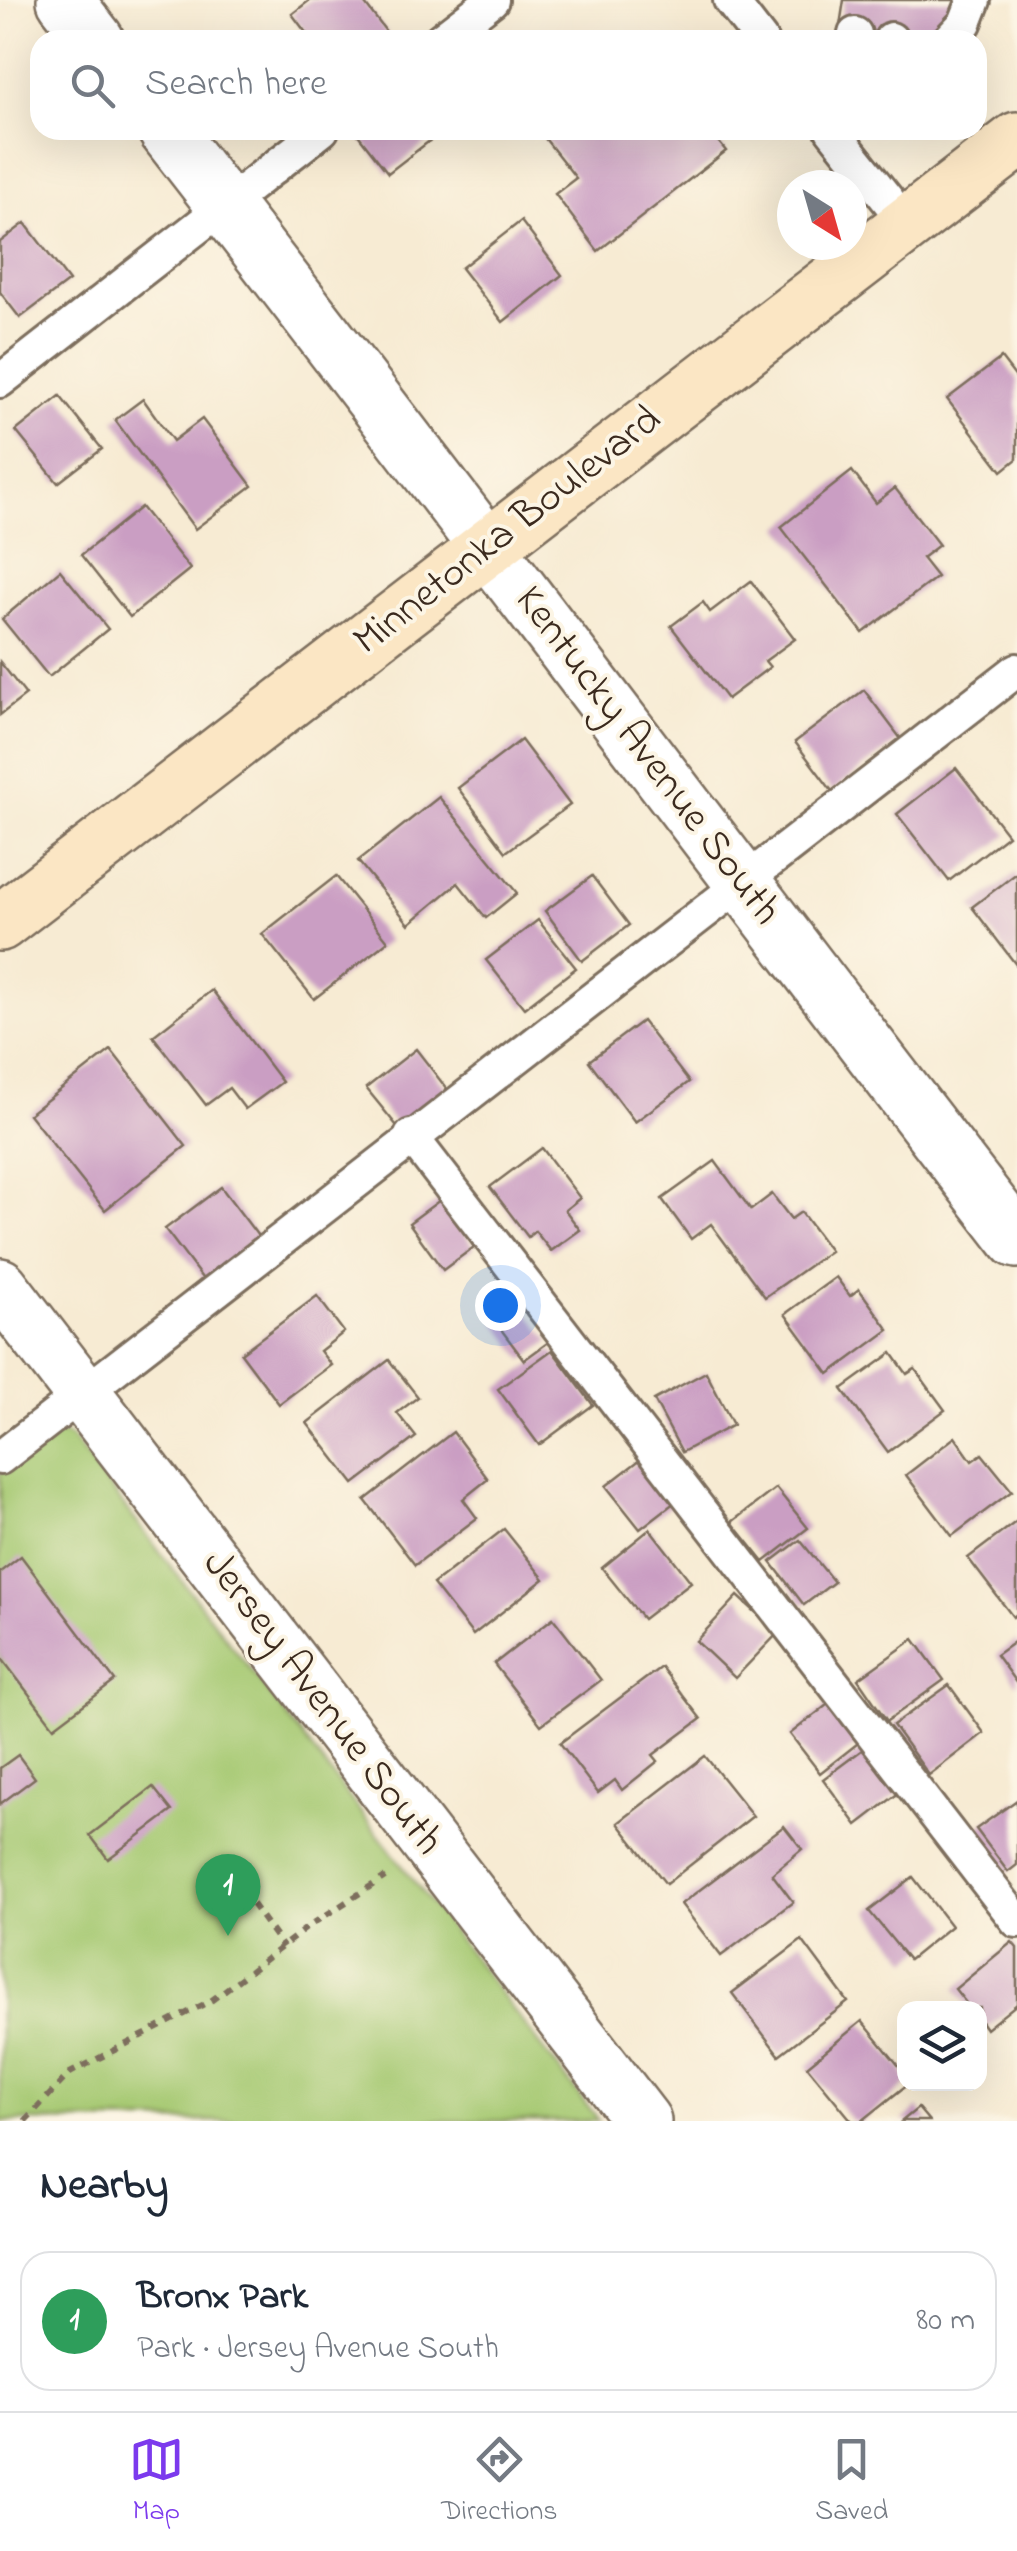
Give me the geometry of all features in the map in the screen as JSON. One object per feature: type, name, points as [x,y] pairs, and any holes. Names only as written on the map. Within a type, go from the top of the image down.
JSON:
[{"type":"main road","name":"Minnetonka Boulevard","points":[[0,923],[1017,140]]},
{"type":"street","points":[[65,0],[88,30]]},
{"type":"street","name":"Kentucky Avenue South","points":[[174,140],[490,545],[740,883],[1017,1240]]},
{"type":"street","name":"Jersey Avenue South","points":[[0,1286],[643,2121]]},
{"type":"lane","points":[[453,30],[492,0]]},
{"type":"lane","points":[[730,0],[754,30]]},
{"type":"lane","points":[[958,30],[974,0]]},
{"type":"lane","points":[[0,381],[309,140]]},
{"type":"lane","points":[[848,140],[907,224]]},
{"type":"lane","points":[[0,1458],[1017,670]]},
{"type":"lane","points":[[411,1136],[1017,1920]]},
{"type":"path","points":[[25,2121],[50,2089],[70,2073],[212,2000],[429,1845]]},
{"type":"path","points":[[252,1904],[284,1947]]},
{"type":"green space","points":[[57,1431],[71,1437],[599,2121],[0,2121],[0,1474]]},
{"type":"building","points":[[310,0],[362,0],[385,30],[304,30],[292,14]]},
{"type":"building","points":[[844,0],[963,0],[960,17],[944,30],[839,30]]},
{"type":"building","points":[[362,140],[431,140],[388,173]]},
{"type":"building","points":[[546,140],[717,140],[726,151],[598,251],[555,194],[576,178]]},
{"type":"building","points":[[521,221],[562,275],[503,322],[461,268]]},
{"type":"building","points":[[25,223],[69,281],[20,318],[0,292],[0,242]]},
{"type":"building","points":[[1001,358],[1017,379],[1017,459],[1002,471],[947,399]]},
{"type":"building","points":[[60,396],[102,449],[58,483],[16,431]]},
{"type":"building","points":[[143,399],[173,441],[202,419],[252,486],[195,529],[115,420]]},
{"type":"building","points":[[852,471],[876,503],[895,488],[939,545],[922,558],[937,577],[863,633],[781,527]]},
{"type":"building","points":[[141,507],[190,569],[130,617],[81,555]]},
{"type":"building","points":[[60,570],[108,629],[49,677],[2,619]]},
{"type":"building","points":[[751,581],[795,639],[765,661],[770,667],[727,699],[671,626],[703,602],[710,612]]},
{"type":"building","points":[[0,662],[26,695],[0,715]]},
{"type":"building","points":[[864,690],[901,739],[832,791],[795,742]]},
{"type":"building","points":[[521,740],[570,805],[506,852],[458,788]]},
{"type":"building","points":[[956,768],[1008,835],[949,881],[897,814]]},
{"type":"building","points":[[439,797],[517,893],[486,918],[458,883],[409,924],[358,861]]},
{"type":"building","points":[[1017,873],[1017,966],[972,907]]},
{"type":"building","points":[[336,876],[388,941],[314,999],[262,934]]},
{"type":"building","points":[[592,876],[629,925],[582,961],[545,911]]},
{"type":"building","points":[[538,920],[576,968],[524,1008],[486,960]]},
{"type":"building","points":[[212,990],[282,1082],[245,1109],[229,1088],[206,1105],[153,1036]]},
{"type":"building","points":[[642,1021],[689,1082],[635,1122],[589,1061]]},
{"type":"building","points":[[416,1049],[450,1093],[401,1131],[366,1088]]},
{"type":"building","points":[[111,1050],[186,1146],[105,1210],[29,1114]]},
{"type":"building","points":[[542,1148],[580,1198],[565,1210],[580,1230],[551,1251],[535,1231],[528,1237],[490,1187]]},
{"type":"building","points":[[715,1161],[751,1210],[772,1194],[791,1219],[801,1212],[830,1251],[765,1297],[711,1224],[691,1239],[662,1199]]},
{"type":"building","points":[[221,1187],[261,1240],[205,1282],[165,1229]]},
{"type":"building","points":[[440,1200],[474,1247],[443,1270],[409,1223]]},
{"type":"building","points":[[836,1277],[850,1296],[859,1289],[889,1330],[829,1374],[785,1314]]},
{"type":"building","points":[[317,1296],[344,1332],[320,1351],[331,1365],[279,1404],[241,1353]]},
{"type":"building","points":[[519,1301],[550,1341],[524,1360],[494,1320]]},
{"type":"building","points":[[552,1350],[593,1405],[539,1445],[498,1389]]},
{"type":"building","points":[[892,1353],[907,1374],[915,1369],[945,1410],[888,1452],[842,1389]]},
{"type":"building","points":[[389,1360],[418,1397],[397,1413],[416,1437],[354,1484],[307,1423]]},
{"type":"building","points":[[706,1372],[733,1425],[682,1452],[654,1400]]},
{"type":"building","points":[[453,1432],[488,1479],[463,1499],[477,1518],[415,1565],[365,1500]]},
{"type":"building","points":[[955,1437],[972,1461],[982,1454],[1012,1491],[952,1536],[906,1475]]},
{"type":"building","points":[[641,1459],[675,1502],[640,1529],[606,1486]]},
{"type":"building","points":[[776,1488],[808,1528],[764,1562],[732,1522]]},
{"type":"building","points":[[1017,1521],[1017,1614],[1013,1617],[968,1558]]},
{"type":"building","points":[[504,1529],[544,1579],[473,1635],[433,1584]]},
{"type":"building","points":[[650,1529],[691,1582],[643,1619],[602,1568]]},
{"type":"building","points":[[800,1540],[834,1582],[804,1605],[771,1562]]},
{"type":"building","points":[[21,1556],[115,1681],[54,1727],[0,1656],[0,1572]]},
{"type":"building","points":[[738,1596],[778,1633],[735,1678],[696,1641]]},
{"type":"building","points":[[553,1618],[601,1680],[541,1725],[494,1664]]},
{"type":"building","points":[[914,1639],[944,1680],[887,1721],[858,1679]]},
{"type":"building","points":[[1017,1640],[1017,1684],[996,1655]]},
{"type":"building","points":[[661,1667],[701,1719],[653,1755],[658,1761],[622,1790],[615,1780],[598,1793],[560,1743]]},
{"type":"building","points":[[949,1685],[984,1733],[929,1775],[893,1725]]},
{"type":"building","points":[[832,1701],[862,1740],[820,1773],[790,1734]]},
{"type":"building","points":[[866,1747],[900,1792],[857,1825],[823,1779]]},
{"type":"building","points":[[18,1755],[35,1778],[0,1804],[0,1768]]},
{"type":"building","points":[[705,1756],[753,1816],[666,1884],[618,1823]]},
{"type":"building","points":[[153,1787],[172,1811],[108,1859],[90,1835]]},
{"type":"building","points":[[1017,1800],[1017,1865],[1008,1872],[976,1829]]},
{"type":"building","points":[[784,1826],[802,1849],[772,1874],[793,1902],[721,1956],[681,1904]]},
{"type":"building","points":[[913,1877],[951,1926],[909,1960],[869,1911]]},
{"type":"building","points":[[802,1940],[848,2002],[779,2055],[732,1993]]},
{"type":"building","points":[[1012,1942],[1017,1948],[1017,2004],[987,2028],[987,2001],[964,2001],[955,1989]]},
{"type":"building","points":[[862,2021],[897,2064],[899,2091],[862,2121],[852,2121],[807,2066]]},
{"type":"building","points":[[918,2108],[929,2121],[902,2121]]},
{"type":"place","name":"Bronx Park","points":[[228,1936]]}]
